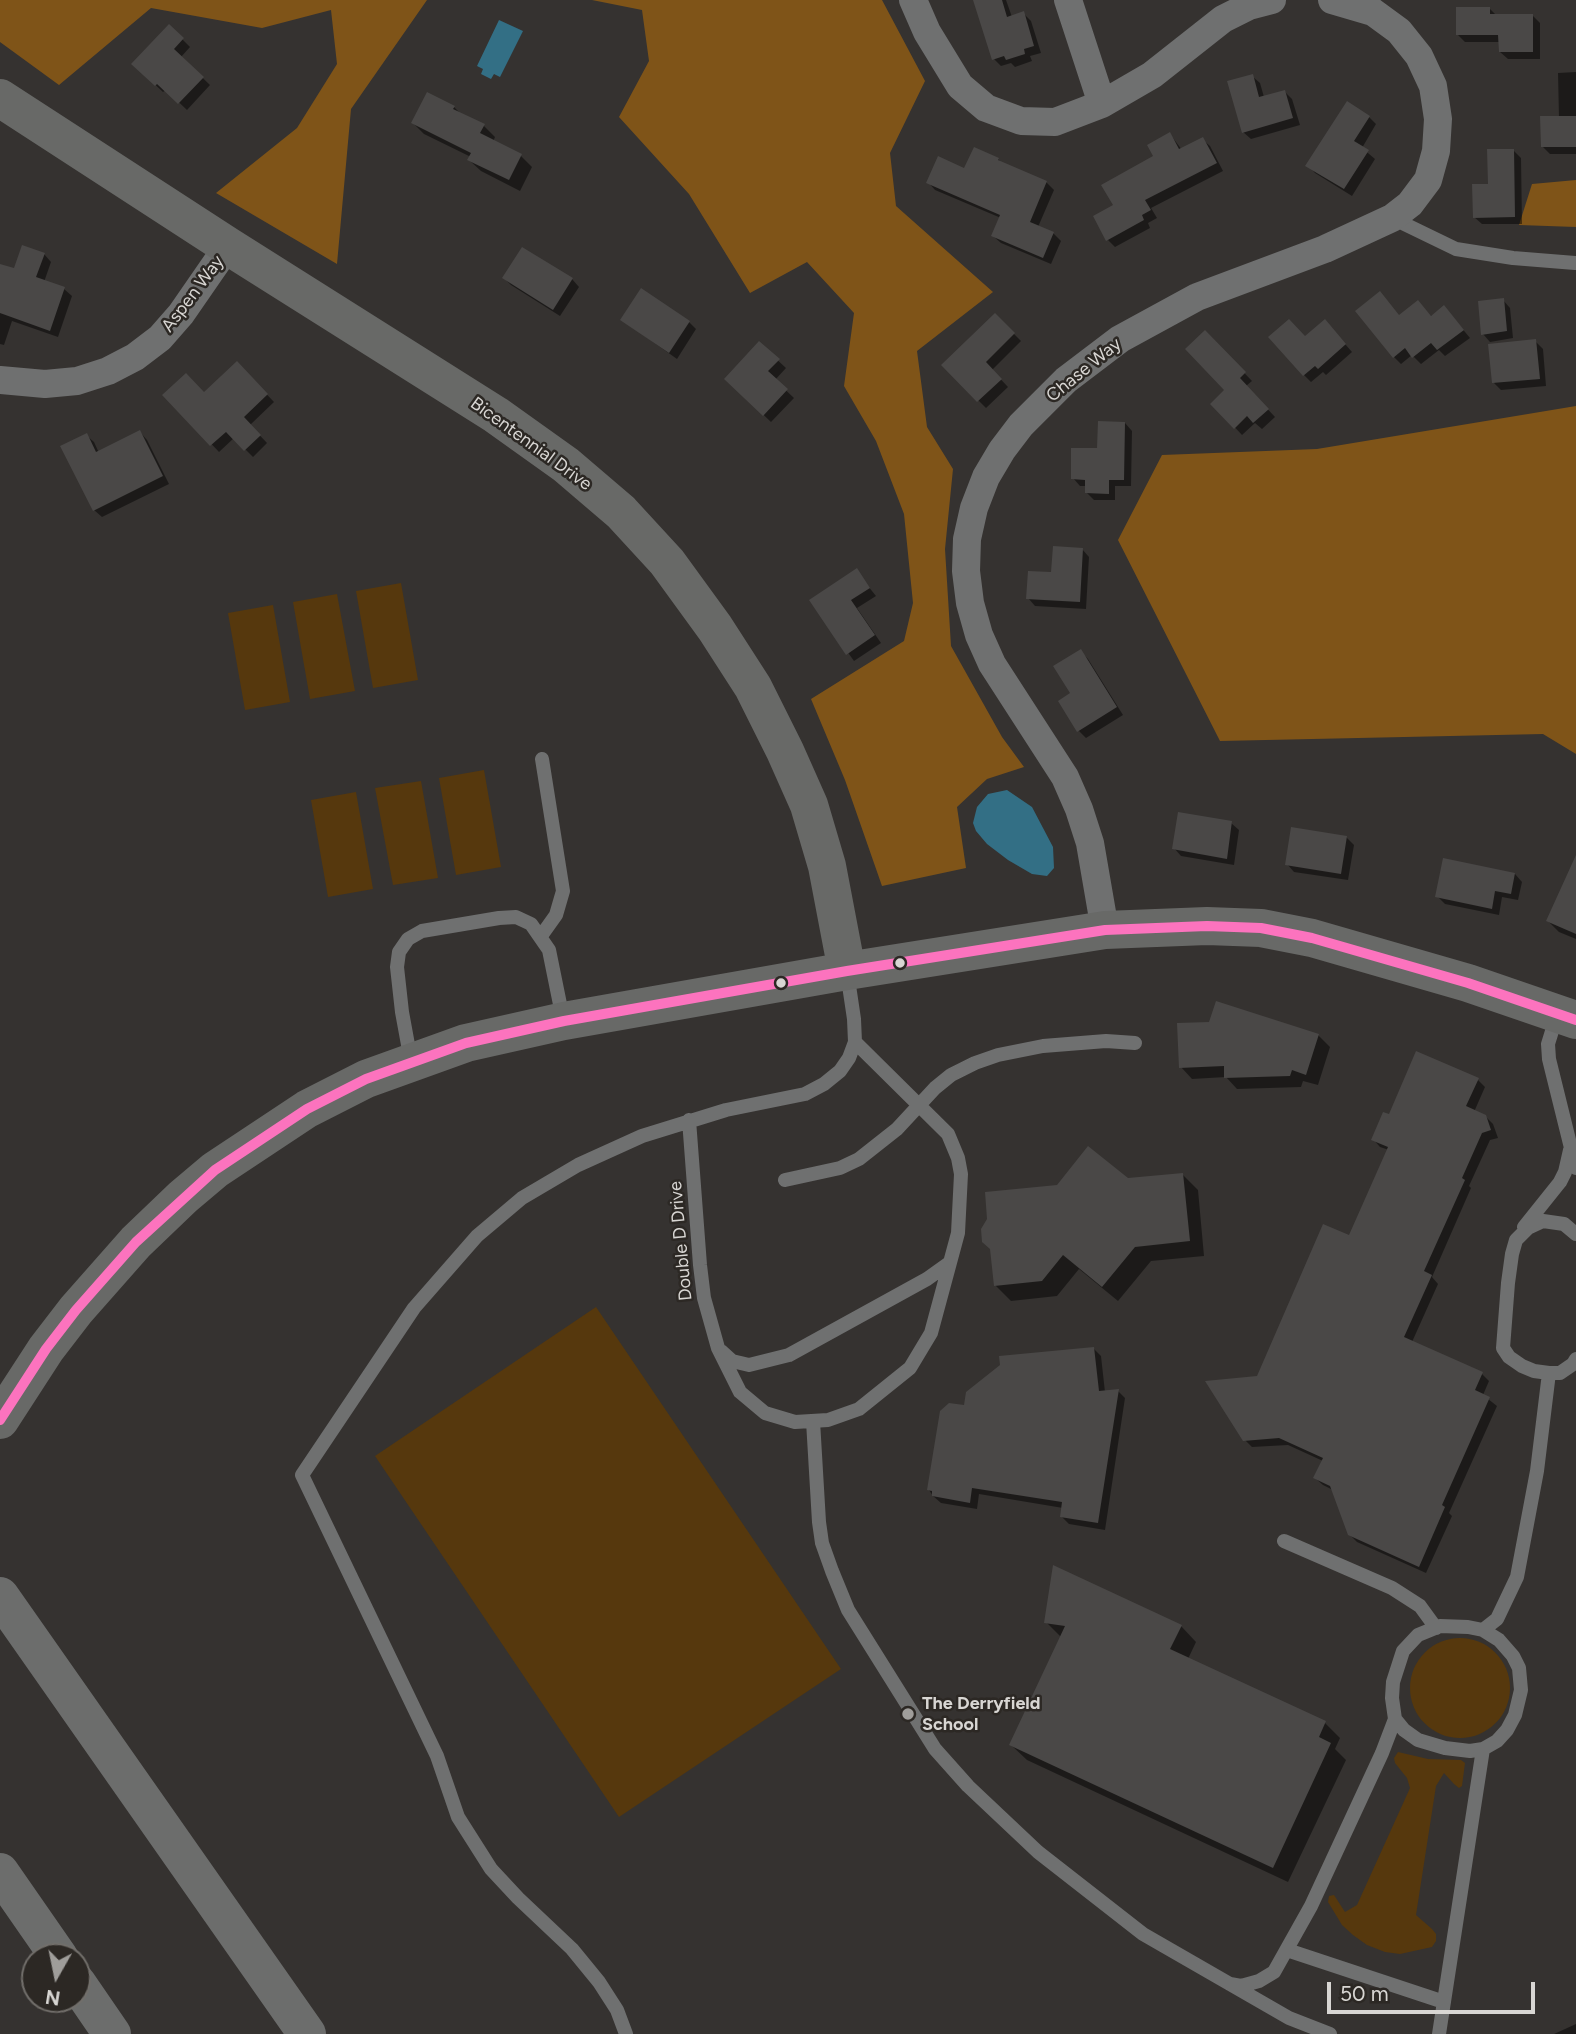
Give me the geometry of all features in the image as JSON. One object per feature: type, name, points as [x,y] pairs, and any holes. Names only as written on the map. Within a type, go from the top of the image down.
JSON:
[{"type":"highway","points":[[0,1597],[307,2034]]},
{"type":"highway","points":[[0,1872],[49,1943]]},
{"type":"highway","points":[[91,2003],[113,2034]]},
{"type":"street","points":[[913,0],[927,32],[960,86],[986,108],[1021,121],[1055,122],[1102,104],[1152,75],[1223,19],[1249,6],[1272,0]]},
{"type":"street","points":[[1068,0],[1102,104]]},
{"type":"street","name":"Chase Way","points":[[1105,930],[1090,843],[1079,809],[1065,777],[992,664],[979,635],[966,571],[967,539],[974,508],[986,477],[1021,425],[1066,380],[1120,339],[1197,297],[1325,249],[1392,218],[1410,204],[1427,180],[1436,151],[1437,119],[1433,86],[1419,56],[1399,31],[1373,12],[1332,0]]},
{"type":"street","name":"Bicentennial Drive","points":[[0,98],[496,415],[566,465],[621,512],[667,562],[715,628],[753,687],[809,805],[827,866],[847,971]]},
{"type":"street","name":"Aspen Way","points":[[0,380],[45,384],[77,381],[108,371],[135,357],[160,338],[181,314],[228,246]]},
{"type":"street","points":[[8,1408],[76,1310],[136,1242],[191,1190],[252,1144],[307,1110],[366,1079],[466,1043],[564,1021],[847,971],[1105,930],[1207,926],[1261,928],[1311,938],[1389,959],[1567,1017]]},
{"type":"lane","points":[[1392,218],[1456,249],[1513,258],[1575,263]]},
{"type":"lane","points":[[541,936],[556,915],[563,891],[542,759]]},
{"type":"lane","points":[[411,1061],[397,975],[399,952],[408,939],[422,931],[499,918],[516,918],[531,924],[549,950],[564,1021]]},
{"type":"lane","points":[[626,2034],[617,2010],[599,1982],[572,1949],[491,1869],[458,1817],[437,1756],[302,1475],[414,1308],[477,1236],[522,1198],[578,1164],[642,1136],[690,1120],[805,1094],[840,1071],[855,1042],[847,971]]},
{"type":"lane","points":[[1567,1017],[1548,1044],[1549,1059],[1576,1168]]},
{"type":"lane","points":[[785,1180],[841,1168],[859,1159],[897,1129],[919,1104],[951,1075],[975,1063],[1043,1046],[1106,1041],[1135,1043]]},
{"type":"lane","name":"Double D Drive","points":[[690,1120],[704,1298],[718,1348],[740,1392],[765,1413],[795,1422],[828,1420],[859,1409],[910,1368],[931,1333],[958,1233],[961,1174],[948,1134],[855,1042]]},
{"type":"lane","points":[[1571,1145],[1560,1182],[1530,1218],[1516,1240],[1508,1283],[1503,1348],[1509,1357],[1534,1371],[1560,1373],[1576,1359]]},
{"type":"lane","points":[[1516,1240],[1528,1228],[1543,1221],[1564,1224],[1576,1234]]},
{"type":"lane","points":[[718,1348],[732,1361],[749,1365],[789,1355],[927,1279],[948,1264]]},
{"type":"lane","points":[[1483,1630],[1497,1619],[1517,1577],[1537,1471],[1549,1373]]},
{"type":"lane","points":[[813,1421],[819,1522],[822,1543],[832,1571],[848,1610],[935,1749],[968,1786],[1038,1852],[1143,1934],[1289,2018],[1330,2034]]},
{"type":"lane","points":[[1284,1541],[1392,1588],[1420,1606],[1436,1628]]},
{"type":"lane","points":[[1229,1984],[1241,1986],[1259,1981],[1274,1972],[1317,1894],[1395,1719],[1392,1698],[1403,1651],[1418,1635],[1436,1628],[1468,1627],[1483,1630],[1499,1640],[1519,1668],[1521,1690],[1515,1714],[1507,1730],[1497,1741],[1483,1749],[1470,1751],[1445,1748],[1418,1740],[1395,1719]]},
{"type":"lane","points":[[1439,2034],[1483,1749]]},
{"type":"lane","points":[[1287,1950],[1444,2002]]},
{"type":"shaded area","points":[[0,0],[427,0],[351,109],[337,264],[216,193],[297,128],[337,64],[331,10],[262,28],[151,8],[59,85],[0,42]]},
{"type":"shaded area","points":[[592,0],[882,0],[925,81],[890,153],[896,206],[993,292],[917,351],[927,427],[953,469],[945,549],[951,646],[1002,737],[1024,767],[987,779],[957,807],[966,868],[882,886],[845,780],[811,699],[904,641],[913,603],[904,514],[876,441],[844,386],[854,313],[807,262],[750,293],[689,194],[619,117],[649,61],[642,10]]},
{"type":"shaded area","points":[[1576,180],[1576,227],[1519,225],[1532,184]]},
{"type":"shaded area","points":[[1576,406],[1576,754],[1543,734],[1220,741],[1118,540],[1162,455],[1317,449]]},
{"type":"shaded area","points":[[401,583],[418,680],[373,688],[356,591]]},
{"type":"shaded area","points":[[337,594],[355,691],[310,699],[293,602]]},
{"type":"shaded area","points":[[273,605],[290,702],[245,710],[228,613]]},
{"type":"shaded area","points":[[484,770],[501,867],[456,875],[439,778]]},
{"type":"shaded area","points":[[421,781],[438,878],[393,885],[375,788]]},
{"type":"shaded area","points":[[356,792],[373,889],[328,897],[311,800]]},
{"type":"shaded area","points":[[596,1307],[841,1669],[619,1817],[375,1456]]},
{"type":"shaded area","points":[[1460,1638],[1479,1641],[1496,1652],[1507,1669],[1510,1688],[1507,1707],[1496,1724],[1479,1735],[1460,1738],[1441,1735],[1424,1724],[1413,1707],[1410,1688],[1413,1669],[1424,1652],[1441,1641]]},
{"type":"shaded area","points":[[1398,1752],[1428,1759],[1461,1760],[1465,1763],[1462,1786],[1459,1788],[1444,1773],[1436,1786],[1416,1915],[1436,1934],[1436,1941],[1432,1947],[1400,1954],[1367,1945],[1353,1935],[1342,1925],[1328,1902],[1329,1896],[1334,1895],[1345,1912],[1357,1905],[1410,1788],[1407,1778],[1395,1763],[1394,1758]]},
{"type":"water","points":[[499,20],[523,31],[500,77],[494,74],[491,79],[481,74],[483,69],[477,66]]},
{"type":"water","points":[[1007,790],[1032,807],[1053,847],[1054,868],[1047,876],[1032,874],[1008,860],[987,844],[976,831],[973,823],[977,807],[988,794]]},
{"type":"building","points":[[973,0],[1002,0],[1007,17],[1024,11],[1034,46],[1024,49],[1025,54],[1006,60],[1004,56],[992,60]]},
{"type":"building","points":[[1456,7],[1490,7],[1490,14],[1533,14],[1533,52],[1499,52],[1498,35],[1456,35]]},
{"type":"building","points":[[169,24],[184,38],[174,49],[204,77],[178,104],[131,64]]},
{"type":"building","points":[[1253,74],[1259,97],[1285,90],[1293,118],[1242,133],[1227,81]]},
{"type":"building","points":[[427,92],[455,106],[453,109],[485,124],[480,133],[522,154],[509,180],[467,160],[471,153],[411,123]]},
{"type":"building","points":[[1347,101],[1370,116],[1354,141],[1369,150],[1344,189],[1305,166]]},
{"type":"building","points":[[1540,116],[1576,116],[1576,147],[1541,147]]},
{"type":"building","points":[[1170,132],[1179,149],[1203,137],[1217,163],[1145,200],[1151,210],[1142,215],[1144,220],[1106,241],[1093,216],[1113,205],[1101,185],[1153,156],[1147,145]]},
{"type":"building","points":[[974,147],[1047,181],[1030,222],[1054,232],[1043,258],[991,236],[1000,215],[926,183],[938,156],[964,168]]},
{"type":"building","points":[[1487,149],[1514,149],[1515,217],[1473,218],[1472,184],[1488,184]]},
{"type":"building","points":[[22,245],[45,253],[36,277],[65,287],[50,331],[0,313],[0,264],[14,268]]},
{"type":"building","points":[[522,247],[573,278],[553,310],[502,278]]},
{"type":"building","points":[[641,288],[690,321],[669,353],[620,320]]},
{"type":"building","points":[[1380,291],[1399,315],[1418,300],[1431,316],[1444,305],[1464,330],[1437,350],[1431,343],[1412,358],[1405,348],[1393,358],[1355,311]]},
{"type":"building","points":[[1504,298],[1507,331],[1481,335],[1478,301]]},
{"type":"building","points":[[995,313],[1015,333],[986,362],[1002,379],[977,402],[941,365]]},
{"type":"building","points":[[1289,319],[1305,336],[1325,319],[1346,344],[1318,369],[1315,366],[1303,376],[1268,337]]},
{"type":"building","points":[[1205,330],[1246,372],[1240,378],[1269,409],[1253,423],[1247,416],[1234,429],[1210,404],[1224,390],[1185,349]]},
{"type":"building","points":[[1536,339],[1540,379],[1492,383],[1488,344]]},
{"type":"building","points":[[759,341],[780,359],[768,371],[788,389],[763,416],[724,379]]},
{"type":"building","points":[[237,361],[268,394],[244,417],[261,435],[244,451],[226,432],[210,446],[162,395],[186,373],[204,392]]},
{"type":"building","points":[[1098,421],[1125,422],[1124,480],[1109,480],[1109,494],[1085,493],[1085,480],[1071,479],[1071,448],[1097,448]]},
{"type":"building","points":[[140,430],[163,476],[93,511],[60,446],[87,433],[96,452]]},
{"type":"building","points":[[1053,546],[1083,548],[1080,602],[1026,599],[1028,571],[1051,572]]},
{"type":"building","points":[[857,568],[870,588],[851,600],[875,635],[846,655],[809,600]]},
{"type":"building","points":[[1081,649],[1117,707],[1077,732],[1058,701],[1070,693],[1053,666]]},
{"type":"building","points":[[1178,812],[1232,821],[1227,859],[1172,849]]},
{"type":"building","points":[[1291,827],[1347,836],[1341,874],[1285,865]]},
{"type":"building","points":[[1576,855],[1576,934],[1546,921]]},
{"type":"building","points":[[1443,858],[1515,873],[1511,894],[1495,891],[1492,909],[1435,897]]},
{"type":"building","points":[[1216,1001],[1319,1034],[1306,1075],[1292,1070],[1290,1076],[1224,1078],[1224,1066],[1179,1068],[1177,1023],[1209,1022]]},
{"type":"building","points":[[1416,1051],[1479,1078],[1466,1106],[1486,1115],[1491,1130],[1482,1133],[1462,1178],[1465,1180],[1424,1271],[1432,1275],[1404,1337],[1483,1372],[1475,1390],[1490,1397],[1442,1505],[1445,1507],[1419,1567],[1348,1535],[1330,1486],[1313,1478],[1323,1458],[1279,1438],[1243,1441],[1205,1381],[1257,1376],[1323,1224],[1349,1235],[1388,1147],[1371,1140],[1383,1112],[1389,1114]]},
{"type":"building","points":[[1088,1146],[1128,1178],[1183,1173],[1190,1241],[1135,1247],[1102,1287],[1063,1255],[1042,1281],[994,1286],[990,1249],[982,1242],[981,1229],[987,1219],[985,1192],[1057,1185]]},
{"type":"building","points":[[1094,1347],[1099,1391],[1119,1389],[1098,1523],[1060,1517],[1062,1502],[972,1488],[970,1503],[932,1496],[932,1491],[927,1490],[940,1411],[949,1403],[964,1405],[966,1392],[1000,1365],[999,1356]]},
{"type":"building","points":[[1053,1565],[1182,1625],[1170,1649],[1326,1721],[1319,1737],[1331,1743],[1273,1868],[1009,1745],[1065,1626],[1044,1623]]},
{"type":"transit line","points":[[0,1420],[46,1349],[76,1310],[136,1242],[215,1170],[307,1109],[366,1079],[466,1043],[564,1021],[847,971],[1105,930],[1207,926],[1261,928],[1312,938],[1468,983],[1576,1020]]},
{"type":"place","name":"The Derryfield School","points":[[908,1714]]}]
